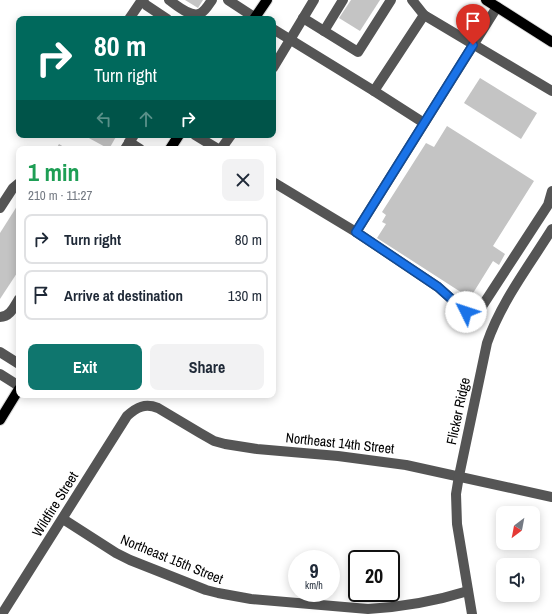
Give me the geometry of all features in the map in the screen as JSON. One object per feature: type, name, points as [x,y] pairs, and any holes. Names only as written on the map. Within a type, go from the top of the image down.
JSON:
[{"type":"main road","points":[[257,16],[267,0]]},
{"type":"main road","points":[[486,0],[552,42]]},
{"type":"main road","points":[[0,420],[16,393]]},
{"type":"street","points":[[131,16],[142,0],[163,16]]},
{"type":"street","points":[[169,0],[190,13],[197,15],[202,13],[212,0]]},
{"type":"street","points":[[228,0],[251,16]]},
{"type":"street","points":[[276,63],[314,0]]},
{"type":"street","points":[[324,31],[343,0]]},
{"type":"street","points":[[303,18],[358,52],[391,0]]},
{"type":"street","points":[[412,0],[424,15],[552,91]]},
{"type":"street","points":[[356,232],[497,7]]},
{"type":"street","points":[[374,91],[424,15]]},
{"type":"street","points":[[276,31],[424,123]]},
{"type":"street","points":[[344,43],[366,39]]},
{"type":"street","points":[[200,138],[213,146]]},
{"type":"street","points":[[276,184],[356,232],[438,287],[466,312],[479,311],[548,205],[552,191]]},
{"type":"street","points":[[0,208],[16,186]]},
{"type":"street","name":"Flicker Ridge","points":[[472,614],[456,507],[456,494],[459,476],[487,343],[492,329],[506,302],[552,229]]},
{"type":"street","points":[[0,318],[6,317],[10,314],[16,304]]},
{"type":"street","points":[[0,352],[16,362]]},
{"type":"street","points":[[0,374],[16,386]]},
{"type":"street","name":"Northeast 14th Street","points":[[133,411],[140,406],[152,406],[158,408],[204,436],[226,444],[257,449],[338,456],[406,465],[552,497]]},
{"type":"street","name":"Wildfire Street","points":[[2,614],[125,421],[133,411]]},
{"type":"street","name":"Northeast 15th Street","points":[[63,519],[110,550],[130,560],[206,590],[232,596],[368,609],[385,608],[421,602],[448,597],[468,591]]},
{"type":"building","points":[[185,0],[203,0],[198,8]]},
{"type":"building","points":[[351,0],[380,0],[360,31],[339,18]]},
{"type":"building","points":[[480,78],[537,113],[521,139],[464,103]]},
{"type":"building","points":[[447,126],[534,181],[493,246],[505,254],[499,265],[493,261],[470,298],[377,238],[386,224],[382,222],[386,215],[382,212],[426,143],[434,147]]},
{"type":"building","points":[[89,138],[115,138],[111,146],[104,146]]},
{"type":"building","points":[[16,208],[16,275],[0,299],[0,233]]},
{"type":"route","points":[[466,312],[438,287],[356,232],[473,45]]}]
